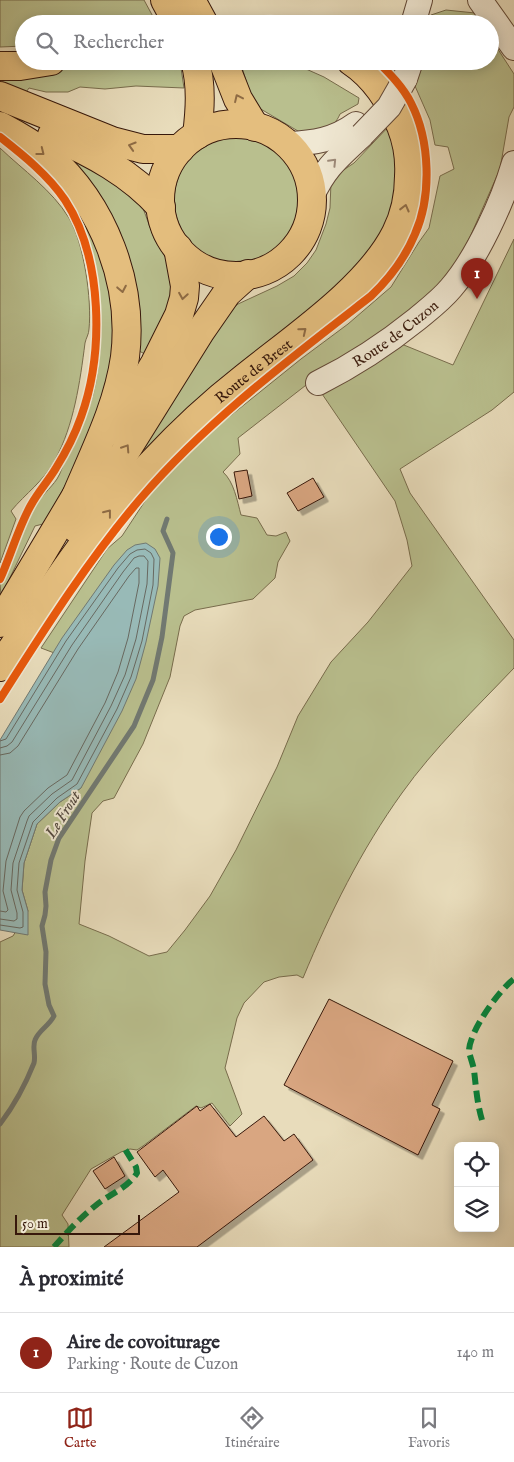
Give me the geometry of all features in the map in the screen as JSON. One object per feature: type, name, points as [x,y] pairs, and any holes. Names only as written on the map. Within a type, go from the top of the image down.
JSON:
[{"type":"main road","points":[[165,0],[173,15]]},
{"type":"main road","points":[[191,0],[199,15]]},
{"type":"main road","points":[[0,66],[15,65]]},
{"type":"main road","points":[[0,96],[106,138],[143,150],[188,142],[215,127],[235,124],[256,126],[273,133],[288,144],[297,155],[310,181],[312,196],[309,220],[299,242],[282,260],[272,267],[248,274],[217,273],[195,263],[178,248],[166,229],[161,207],[162,186],[168,166],[188,142],[200,101],[196,70]]},
{"type":"main road","points":[[226,70],[238,99],[256,126]]},
{"type":"main road","name":"Route de Brest","points":[[0,667],[81,548],[111,509],[151,464],[218,400],[344,296],[368,272],[388,246],[403,216],[409,188],[410,168],[405,139],[394,110],[379,87],[363,70]]},
{"type":"main road","points":[[0,112],[79,147],[108,163],[137,184],[161,207]]},
{"type":"main road","points":[[0,126],[20,136],[49,158],[81,194],[105,235],[123,291],[127,327],[121,376],[111,414],[76,496]]},
{"type":"main road","points":[[0,623],[136,396],[179,315],[185,286],[178,248]]},
{"type":"main road","points":[[0,656],[116,464],[200,332],[228,293],[248,274]]},
{"type":"street","points":[[480,0],[491,15]]},
{"type":"street","points":[[499,27],[514,48]]},
{"type":"street","points":[[312,196],[319,180],[359,130],[403,70]]},
{"type":"street","points":[[288,144],[321,142],[359,130]]},
{"type":"street","name":"Route de Cuzon","points":[[318,383],[369,355],[403,330],[450,290],[462,275],[479,244],[502,196],[514,163]]},
{"type":"green space","points":[[0,0],[144,0],[152,15],[15,15],[15,46],[0,47]]},
{"type":"green space","points":[[446,10],[475,13],[476,15],[431,15]]},
{"type":"green space","points":[[499,51],[514,74],[514,107],[509,117],[500,169],[470,237],[443,288],[319,375],[238,438],[240,454],[223,472],[232,486],[241,515],[257,518],[267,535],[276,536],[286,532],[290,541],[278,562],[275,578],[253,599],[195,610],[184,616],[180,626],[170,677],[143,744],[114,798],[103,801],[92,813],[79,924],[109,936],[149,956],[167,952],[210,896],[236,850],[277,767],[298,716],[331,662],[368,622],[412,566],[407,540],[395,501],[318,388],[394,341],[453,365],[514,239],[514,392],[492,410],[400,469],[410,493],[514,640],[514,668],[414,776],[387,815],[347,882],[303,978],[297,975],[279,977],[264,982],[244,1003],[237,1018],[225,1068],[242,1114],[230,1126],[212,1103],[201,1108],[196,1106],[137,1150],[130,1149],[121,1152],[91,1169],[62,1215],[68,1224],[69,1247],[0,1247],[0,942],[13,936],[28,911],[22,890],[24,863],[37,824],[60,802],[81,788],[57,654],[41,648],[107,549],[122,536],[149,495],[204,437],[348,324],[391,287],[429,228],[440,176],[454,169],[448,147],[435,145],[430,120],[415,86],[419,70],[499,70]]},
{"type":"green space","points":[[28,70],[181,70],[184,88],[136,86],[105,89],[80,87],[68,92],[46,92],[29,88],[24,95],[2,88],[4,73]]},
{"type":"green space","points":[[243,70],[308,70],[359,98],[358,104],[340,114],[330,127],[303,134],[259,108],[252,100]]},
{"type":"green space","points":[[391,124],[399,153],[395,215],[367,262],[130,477],[143,435],[188,377],[231,310],[238,304],[294,276],[307,263],[316,250],[326,224],[330,208],[331,182],[336,175],[354,163]]},
{"type":"green space","points":[[237,137],[261,142],[281,156],[295,176],[300,200],[295,224],[281,244],[261,258],[237,263],[213,258],[193,244],[179,224],[174,200],[179,176],[193,156],[213,142]]},
{"type":"green space","points":[[15,140],[94,223],[121,343],[85,450],[43,524],[35,526],[1,596],[0,584],[25,526],[36,504],[58,477],[88,411],[98,372],[100,348],[98,296],[94,271],[80,224],[64,194]]},
{"type":"green space","points":[[0,148],[46,189],[69,218],[83,256],[90,317],[72,418],[62,447],[40,481],[11,511],[16,519],[0,563]]},
{"type":"green space","points":[[54,149],[98,171],[140,200],[154,238],[173,270],[174,285],[168,309],[145,354],[137,350],[137,311]]},
{"type":"water","points":[[146,543],[155,549],[160,558],[158,586],[136,679],[122,711],[81,788],[60,802],[37,824],[24,863],[22,890],[28,911],[28,935],[0,930],[0,740],[62,638],[114,565],[127,550],[135,545]]},
{"type":"building","points":[[247,470],[252,496],[239,499],[234,472]]},
{"type":"building","points":[[313,478],[324,497],[298,511],[287,493]]},
{"type":"building","points":[[329,999],[453,1061],[432,1105],[440,1109],[418,1155],[284,1085]]},
{"type":"building","points":[[210,1104],[236,1137],[264,1116],[284,1141],[294,1134],[313,1160],[197,1247],[104,1247],[179,1192],[163,1170],[155,1177],[137,1152],[197,1106],[200,1111]]},
{"type":"building","points":[[114,1157],[125,1176],[105,1189],[93,1171]]},
{"type":"waterway","name":"Le Frout","points":[[0,1124],[19,1095],[34,1063],[35,1040],[54,1016],[49,1005],[45,984],[46,952],[42,926],[46,906],[45,892],[51,860],[59,838],[134,726],[153,680],[162,637],[173,553],[163,531],[167,519]]},
{"type":"marked path","points":[[482,1120],[469,1051],[470,1043],[486,1012],[501,992],[514,979]]},
{"type":"marked path","points":[[54,1247],[68,1231],[100,1202],[133,1179],[137,1173],[136,1167],[123,1146]]},
{"type":"cycle path","points":[[0,699],[50,621],[103,546],[167,469],[251,391],[371,296],[391,275],[407,251],[415,234],[424,203],[427,168],[425,151],[422,134],[411,103],[400,86],[385,70]]},
{"type":"cycle path","points":[[0,137],[43,174],[65,200],[78,223],[87,249],[93,277],[96,306],[94,364],[79,423],[60,462],[26,514],[0,579]]},
{"type":"place","name":"Aire de covoiturage","points":[[477,299]]}]
